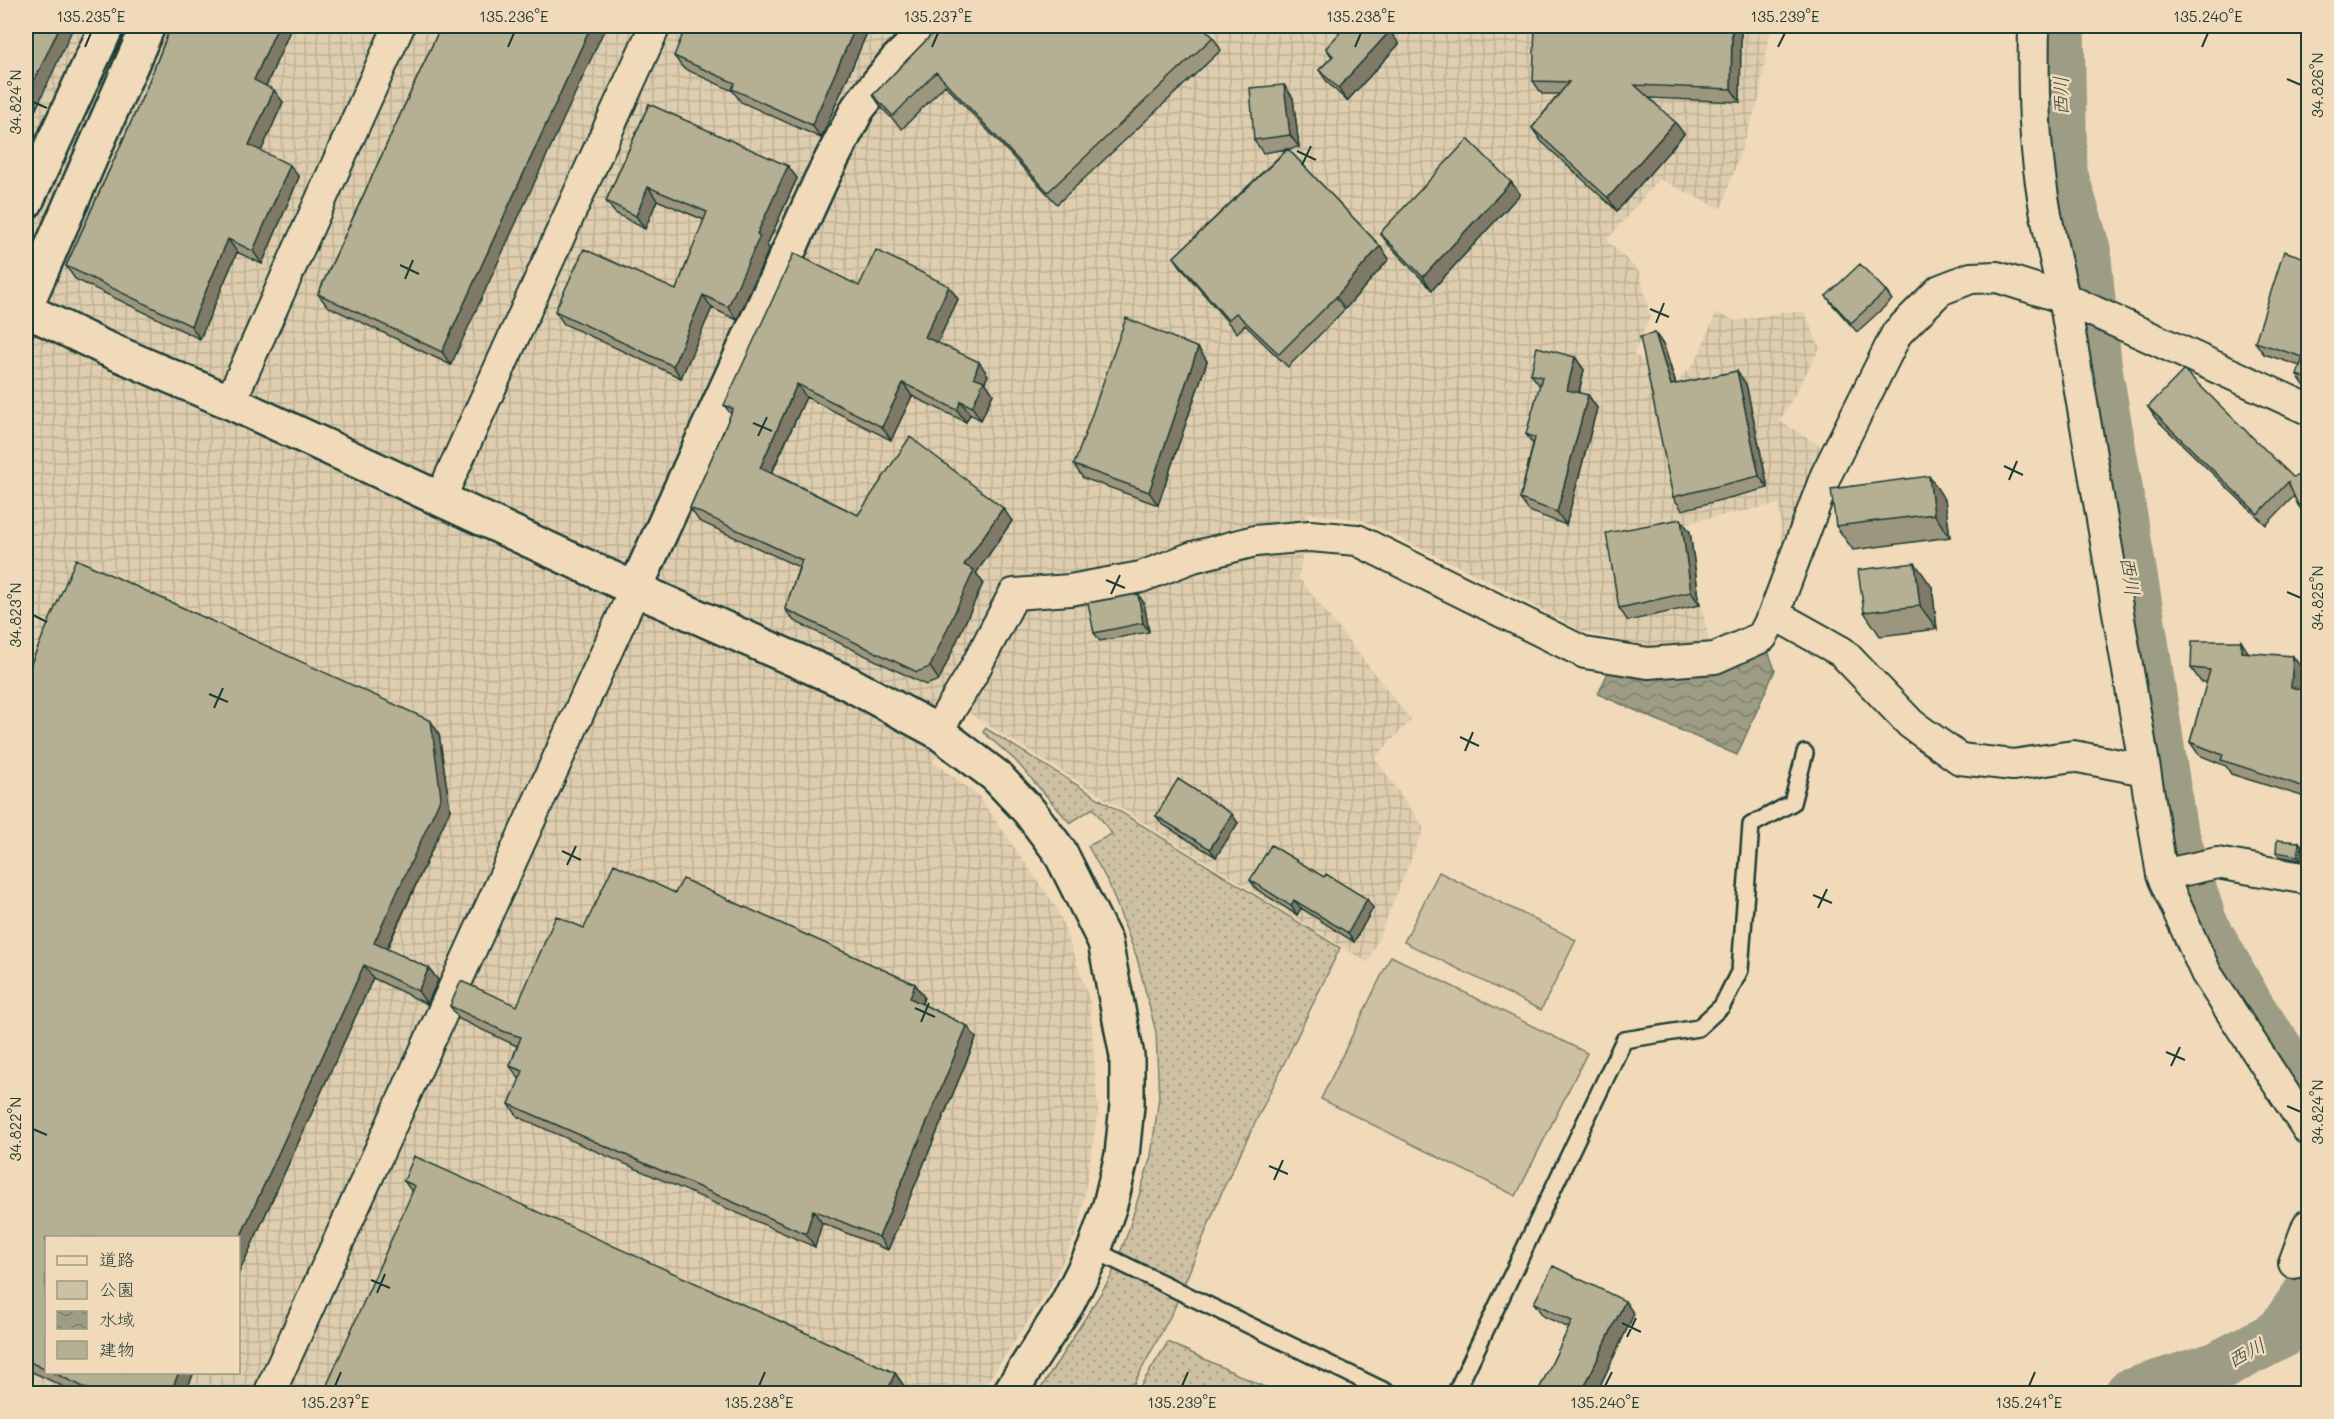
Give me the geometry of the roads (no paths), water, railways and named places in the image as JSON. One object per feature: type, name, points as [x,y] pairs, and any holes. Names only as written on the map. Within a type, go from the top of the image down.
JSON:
[{"type":"street","points":[[26,202],[106,26]]},
{"type":"street","points":[[148,26],[26,308],[105,348],[230,402],[635,589],[848,683],[937,731],[996,776],[1029,811],[1060,852],[1105,942],[1128,1056],[1127,1105],[1122,1155],[1110,1205],[1094,1250],[1067,1304],[1009,1394]]},
{"type":"street","points":[[230,402],[399,26]]},
{"type":"street","points":[[440,499],[654,26]]},
{"type":"street","points":[[269,1394],[821,180],[858,108],[897,60],[932,26]]},
{"type":"street","points":[[2034,26],[2033,74],[2038,166],[2049,230],[2070,301],[2162,875],[2206,974],[2308,1130]]},
{"type":"street","points":[[937,731],[971,676],[1014,594],[1070,590],[1141,577],[1193,556],[1255,541],[1310,536],[1357,540],[1585,653],[1648,663],[1715,658],[1762,637],[1774,614],[1826,475],[1897,333],[1940,290],[1971,278],[1997,277],[2070,301],[2308,409]]},
{"type":"street","points":[[1774,614],[1842,652],[1911,724],[1960,759],[2013,765],[2073,756],[2145,770]]},
{"type":"street","points":[[2162,875],[2217,863],[2308,879]]},
{"type":"street","points":[[2294,1263],[2308,1225]]},
{"type":"lane","points":[[1455,1394],[1624,1040],[1698,1028],[1722,1006],[1740,970],[1752,825],[1792,803],[1805,753]]},
{"type":"lane","points":[[1094,1250],[1391,1394]]},
{"type":"water","points":[[1767,648],[1775,670],[1737,755],[1598,694],[1610,668]]},
{"type":"waterway","name":"西川","points":[[2059,26],[2062,173],[2085,249],[2096,363],[2142,635],[2171,826],[2202,923],[2250,1009],[2308,1093]]},
{"type":"waterway","name":"西川","points":[[2130,1394],[2217,1367],[2280,1334],[2308,1294]]}]
